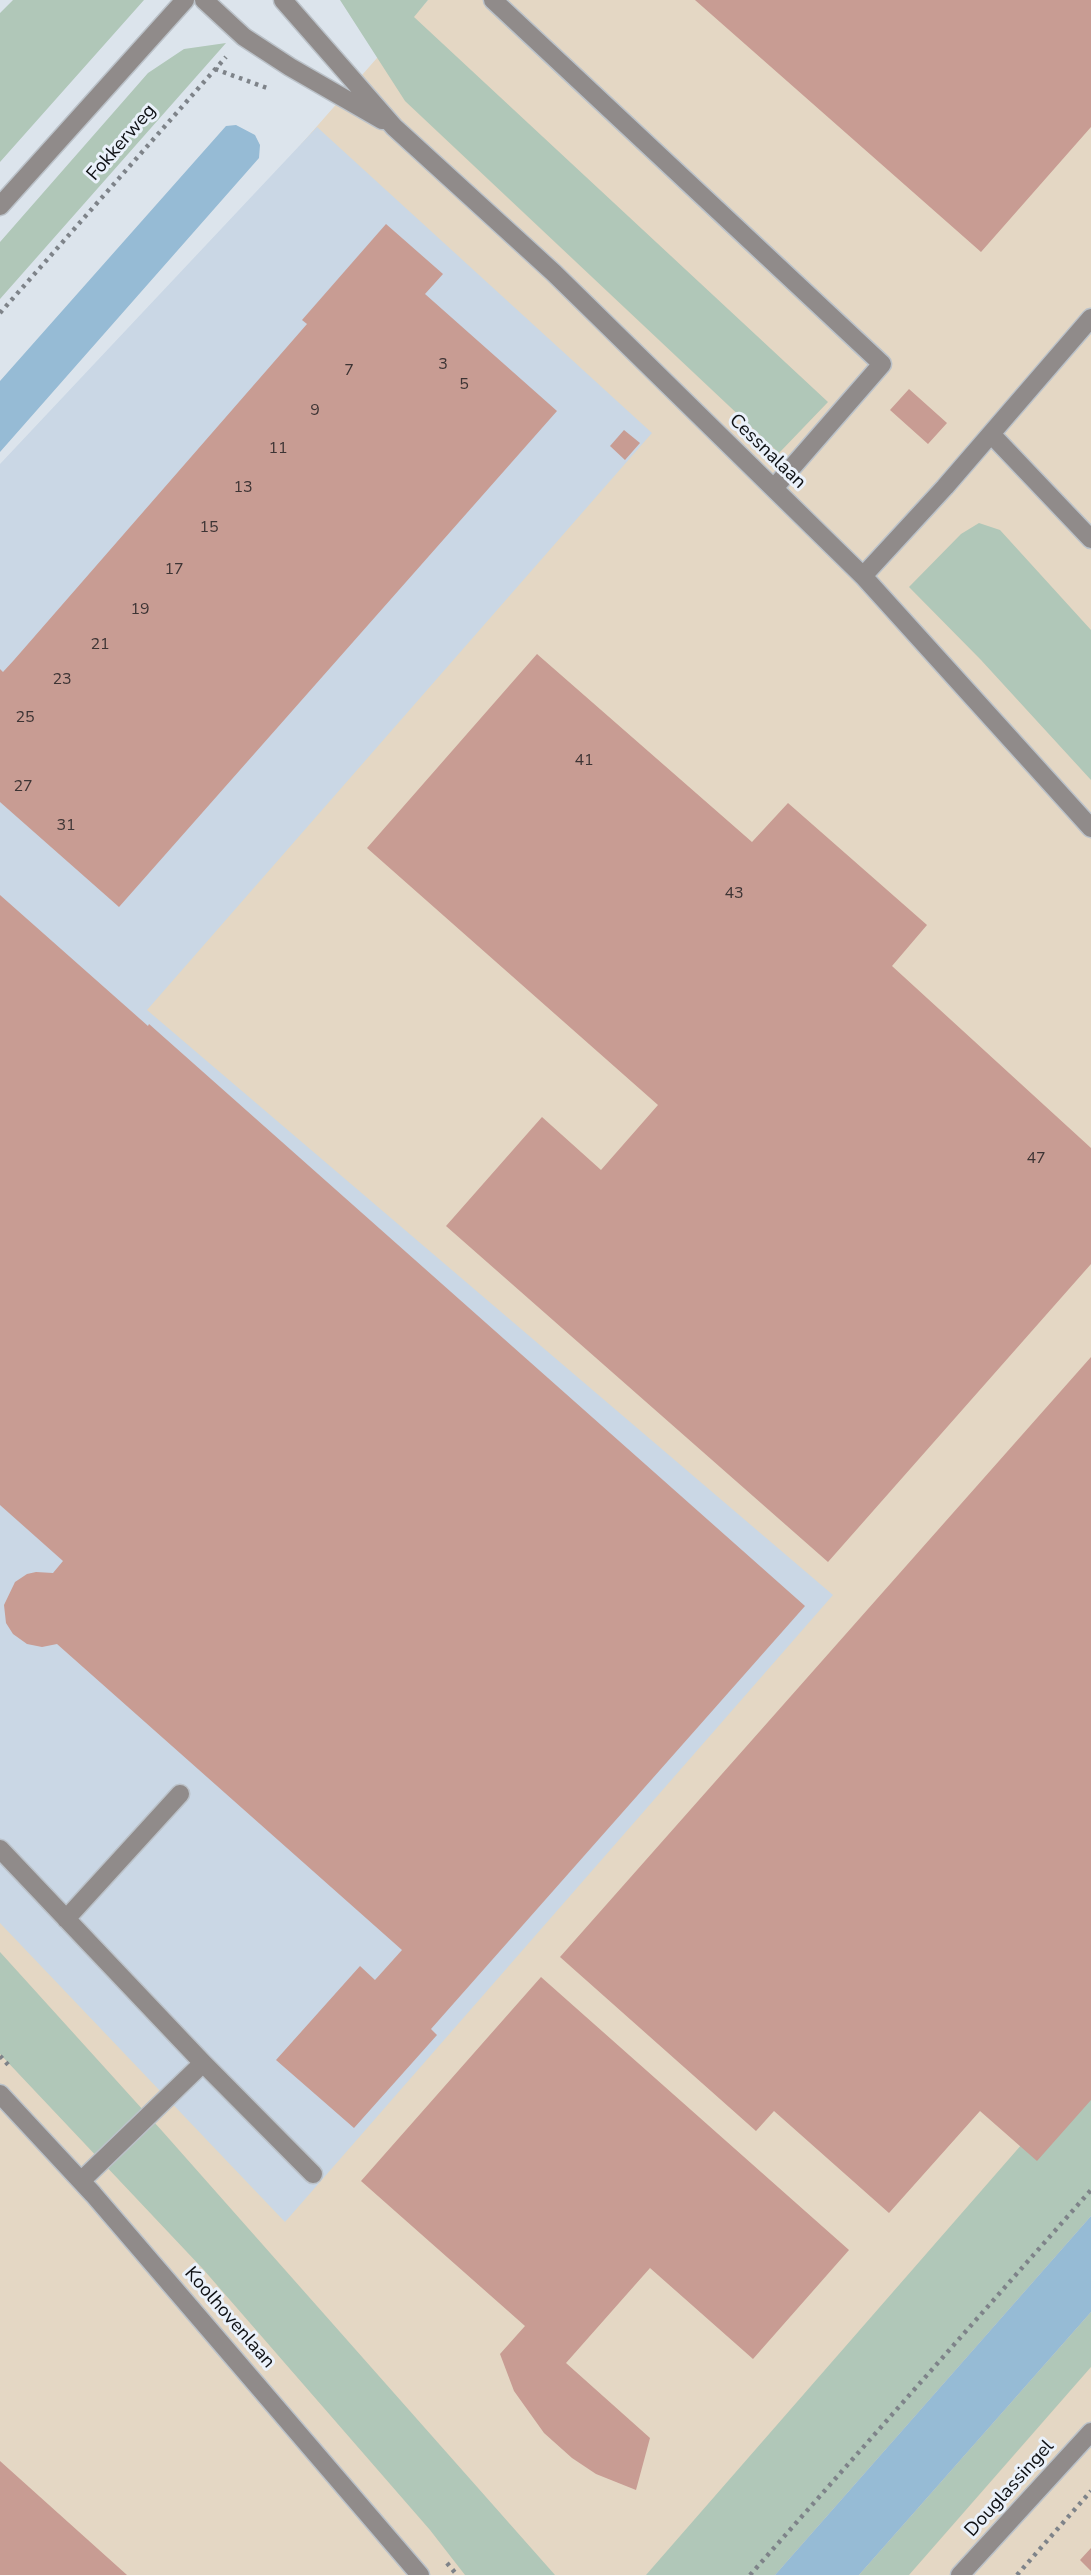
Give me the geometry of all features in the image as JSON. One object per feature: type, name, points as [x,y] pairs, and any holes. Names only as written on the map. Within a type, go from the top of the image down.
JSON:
[{"type":"street","points":[[0,206],[185,0]]},
{"type":"street","points":[[204,0],[244,37],[394,127]]},
{"type":"street","points":[[283,0],[394,127]]},
{"type":"street","points":[[493,0],[882,364],[774,488]]},
{"type":"street","name":"Cessnalaan","points":[[394,127],[555,273],[863,576],[1091,828]]},
{"type":"street","points":[[863,576],[1091,318]]},
{"type":"street","points":[[991,434],[1091,539]]},
{"type":"street","points":[[66,1919],[180,1794]]},
{"type":"street","points":[[0,1849],[203,2063],[313,2174]]},
{"type":"street","points":[[81,2181],[203,2063]]},
{"type":"street","name":"Koolhovenlaan","points":[[0,2094],[81,2181],[420,2575]]},
{"type":"street","name":"Douglassingel","points":[[960,2575],[1091,2432]]},
{"type":"path","name":"Fokkerweg","points":[[0,313],[244,37]]},
{"type":"path","points":[[751,2575],[1091,2190]]},
{"type":"path","points":[[1017,2575],[1091,2491]]},
{"type":"shaded area","points":[[428,0],[1091,0],[1091,2575],[0,2575],[0,466],[267,183]]},
{"type":"shaded area","points":[[317,127],[652,433],[147,1010],[833,1595],[285,2222],[0,1923],[0,464]]},
{"type":"green space","points":[[13,0],[144,0],[0,162],[0,13]]},
{"type":"green space","points":[[340,0],[428,0],[414,17],[828,402],[779,453],[405,101]]},
{"type":"green space","points":[[226,43],[0,299],[0,242],[148,73],[184,49]]},
{"type":"green space","points":[[979,523],[1000,530],[1091,630],[1091,780],[981,660],[909,587],[961,534]]},
{"type":"green space","points":[[0,1952],[555,2575],[465,2575],[430,2530],[203,2269],[0,2054]]},
{"type":"green space","points":[[1091,2065],[1091,2216],[775,2575],[646,2575]]},
{"type":"green space","points":[[1091,2312],[1091,2367],[909,2575],[859,2575]]},
{"type":"water","points":[[236,125],[255,135],[260,145],[259,158],[0,452],[0,381],[226,126]]},
{"type":"water","points":[[1091,2216],[1091,2312],[859,2575],[775,2575]]},
{"type":"building","points":[[695,0],[1091,0],[1091,127],[981,252]]},
{"type":"building","points":[[386,224],[443,274],[425,294],[557,411],[119,907],[0,802],[0,669],[3,672],[14,660],[307,324],[302,320]]},
{"type":"building","points":[[909,389],[947,423],[928,444],[890,410]]},
{"type":"building","points":[[624,430],[640,443],[625,460],[610,446]]},
{"type":"building","points":[[537,654],[752,842],[788,803],[927,925],[892,966],[1091,1148],[1091,1264],[828,1562],[446,1226],[542,1117],[601,1170],[658,1105],[367,848]]},
{"type":"building","points":[[0,895],[805,1606],[431,2029],[437,2035],[354,2128],[276,2060],[360,1966],[375,1980],[402,1950],[57,1644],[42,1647],[27,1644],[13,1634],[6,1623],[4,1605],[15,1582],[27,1574],[53,1573],[63,1561],[0,1505]]},
{"type":"building","points":[[1091,1357],[1091,2100],[1037,2161],[980,2111],[889,2213],[774,2111],[756,2131],[560,1957]]},
{"type":"building","points":[[541,1977],[849,2250],[753,2359],[650,2268],[566,2363],[650,2438],[636,2490],[596,2474],[572,2458],[544,2433],[514,2391],[500,2354],[525,2326],[361,2181]]},
{"type":"building","points":[[0,2461],[127,2575],[0,2575]]},
{"type":"building","points":[[1091,2548],[1091,2571],[1080,2560]]}]
